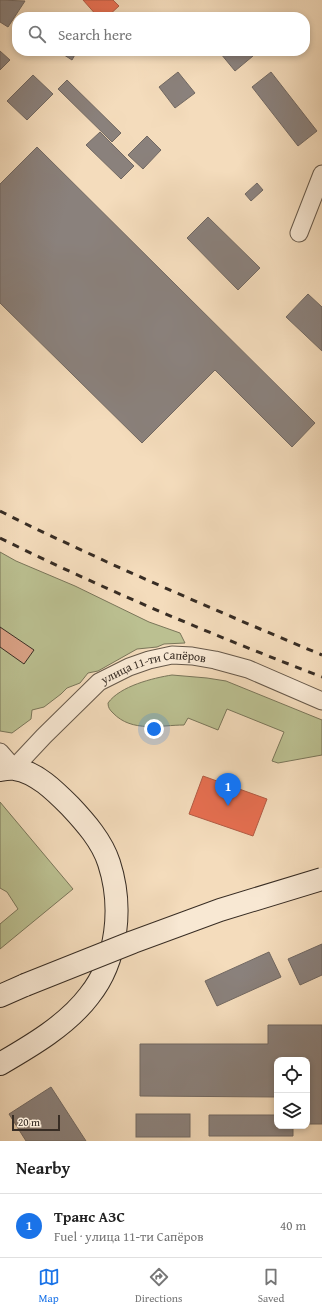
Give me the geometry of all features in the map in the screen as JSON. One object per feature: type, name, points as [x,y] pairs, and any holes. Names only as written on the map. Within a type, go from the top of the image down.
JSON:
[{"type":"street","points":[[299,233],[322,174]]},
{"type":"street","name":"улица 11-ти Сапёров","points":[[7,769],[44,736],[99,682],[129,667],[148,660],[172,655],[192,656],[215,660],[248,668],[322,701]]},
{"type":"street","points":[[0,752],[7,769],[30,773],[48,786],[69,805],[96,837],[109,862],[115,890],[116,920],[114,946],[103,974],[90,996],[71,1016],[24,1050],[0,1064]]},
{"type":"street","points":[[0,996],[133,942],[220,910],[322,879]]},
{"type":"green space","points":[[0,552],[16,561],[75,586],[149,622],[180,633],[185,643],[164,644],[157,647],[137,649],[98,671],[88,673],[80,683],[67,688],[44,707],[32,710],[31,719],[12,733],[0,731]]},
{"type":"green space","points":[[172,675],[226,681],[322,720],[322,755],[278,763],[272,761],[284,732],[227,709],[218,730],[188,718],[184,725],[138,726],[121,719],[109,709],[108,703],[113,697],[129,687],[156,678]]},
{"type":"green space","points":[[0,802],[73,889],[0,949],[0,924],[18,909],[7,892],[0,888]]},
{"type":"building: Shops","points":[[83,0],[113,0],[119,6],[112,12],[94,12]]},
{"type":"building: Shops","points":[[203,776],[267,799],[253,836],[189,814]]},
{"type":"building: Industry","points":[[0,0],[25,1],[18,12],[12,12],[12,21],[8,27],[0,22]]},
{"type":"building: Industry","points":[[0,51],[10,60],[0,70]]},
{"type":"building: Industry","points":[[66,56],[74,56],[72,60]]},
{"type":"building: Industry","points":[[223,56],[253,56],[235,71]]},
{"type":"building: Industry","points":[[178,72],[195,93],[175,108],[159,87]]},
{"type":"building: Industry","points":[[271,72],[317,131],[298,146],[252,87]]},
{"type":"building: Industry","points":[[33,75],[53,94],[27,120],[7,101]]},
{"type":"building: Industry","points":[[67,80],[121,133],[112,142],[58,89]]},
{"type":"building: Industry","points":[[100,132],[134,166],[121,179],[86,145]]},
{"type":"building: Industry","points":[[147,136],[161,150],[143,169],[128,155]]},
{"type":"building: Industry","points":[[37,147],[315,423],[292,447],[215,370],[142,443],[0,303],[0,184]]},
{"type":"building: Industry","points":[[257,183],[263,190],[251,201],[245,194]]},
{"type":"building: Industry","points":[[208,217],[260,268],[238,290],[187,238]]},
{"type":"building: Industry","points":[[308,294],[322,307],[322,351],[286,317]]},
{"type":"building: Industry","points":[[322,944],[322,975],[300,985],[288,959]]},
{"type":"building: Industry","points":[[269,952],[281,977],[217,1006],[205,981]]},
{"type":"building: Industry","points":[[268,1025],[322,1025],[322,1124],[310,1124],[310,1057],[274,1057],[274,1097],[140,1096],[140,1044],[268,1044]]},
{"type":"building: Industry","points":[[51,1087],[86,1141],[26,1141],[9,1114]]},
{"type":"building: Industry","points":[[136,1114],[190,1114],[190,1137],[136,1137]]},
{"type":"building: Industry","points":[[209,1115],[274,1115],[274,1129],[293,1129],[293,1136],[209,1136]]},
{"type":"building: Other","points":[[0,627],[34,650],[24,664],[0,647]]},
{"type":"railway","points":[[0,511],[134,574],[322,655]]},
{"type":"railway","points":[[0,538],[79,576],[160,611],[240,645],[322,677]]},
{"type":"place","name":"Транс АЗС","points":[[228,806]]}]
